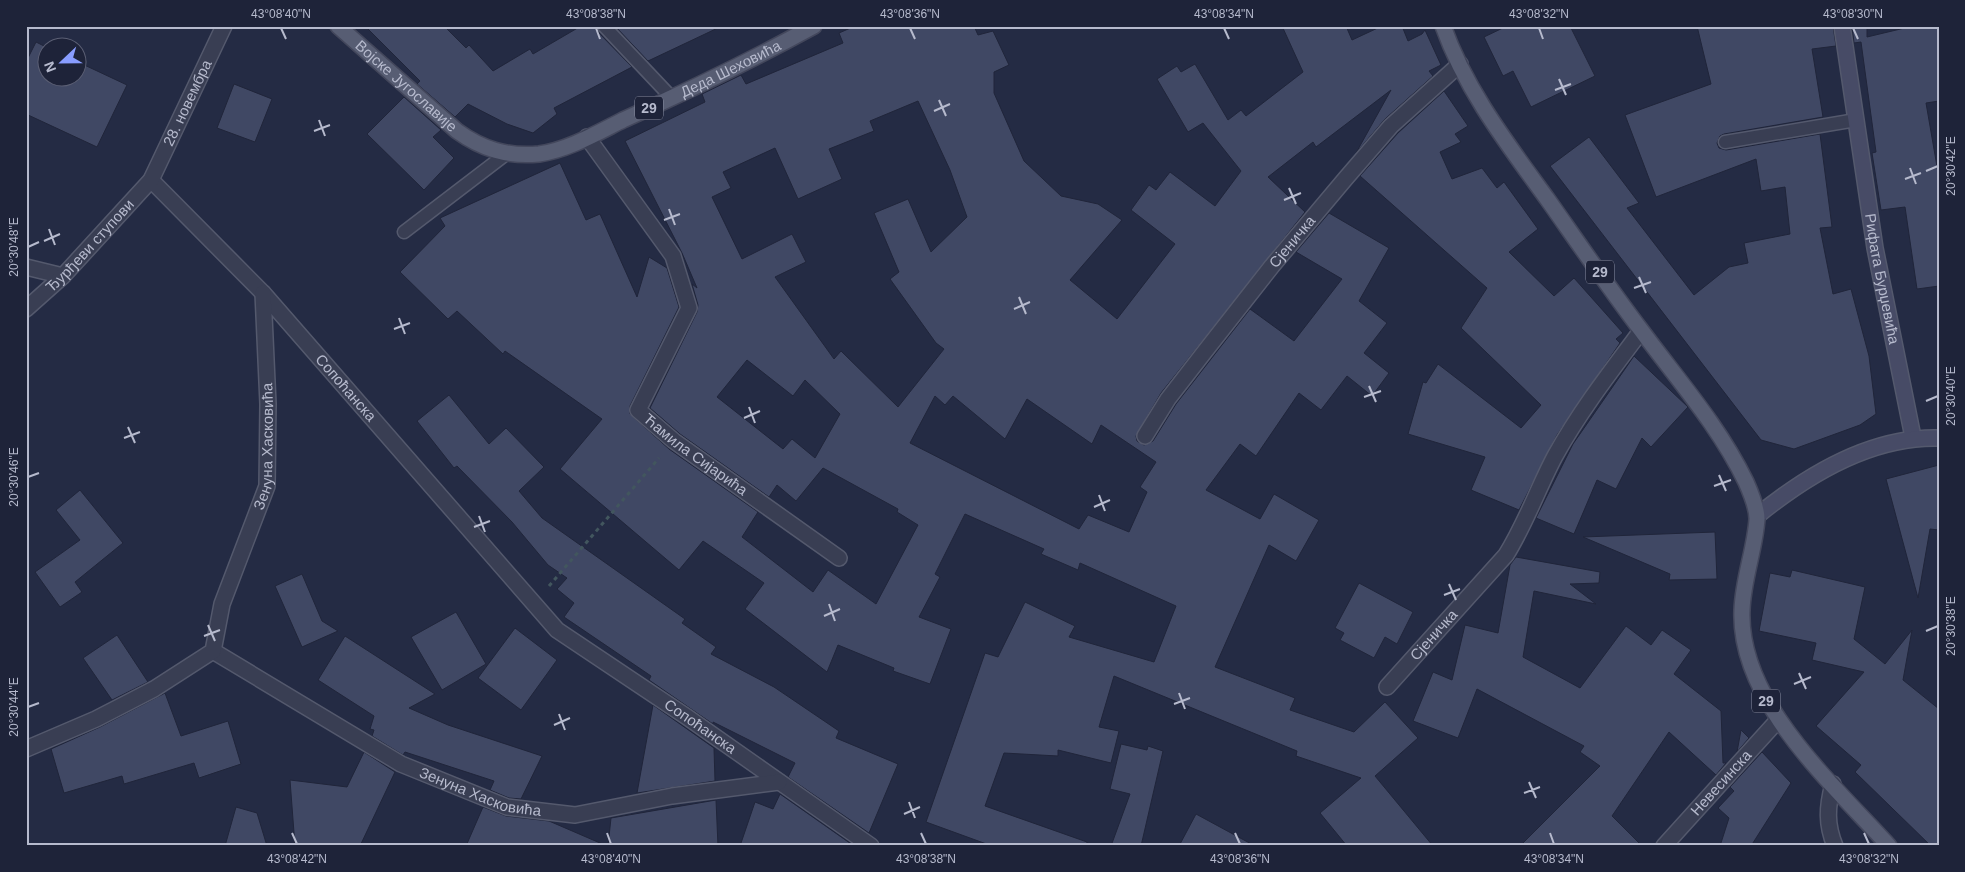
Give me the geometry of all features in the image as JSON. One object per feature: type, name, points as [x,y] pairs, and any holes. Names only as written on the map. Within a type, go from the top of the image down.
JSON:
[{"type":"main road","name":"Војске Југославије","points":[[338,26],[457,131],[476,144]]},
{"type":"main road","name":"Деда Шеховића","points":[[476,144],[506,154],[540,154],[563,148],[672,98],[814,26]]},
{"type":"main road","name":"29","points":[[1443,26],[1460,64],[1494,123],[1641,331],[1691,394],[1731,453],[1747,485],[1757,516],[1744,584],[1742,631],[1756,677],[1778,720],[1890,846]]},
{"type":"street","name":"28. новембра","points":[[151,180],[223,26]]},
{"type":"street","name":"Рифата Бурџевића","points":[[1842,26],[1875,248],[1913,438]]},
{"type":"street","name":"Сјеничка","points":[[1145,436],[1168,399],[1206,350],[1272,266],[1340,185],[1391,126],[1460,64]]},
{"type":"street","name":"Ћамила Сијарића","points":[[587,137],[673,256],[689,308],[638,410],[674,441],[839,558]]},
{"type":"street","name":"Ђурђеви ступови","points":[[26,308],[63,276],[151,180]]},
{"type":"street","name":"Сопоћанска","points":[[151,180],[263,293],[557,630],[871,846]]},
{"type":"street","points":[[26,267],[63,276]]},
{"type":"street","name":"Зенуна Хасковића","points":[[263,293],[268,404],[267,486],[222,604],[213,651],[400,764],[507,807],[575,815],[672,796],[779,782]]},
{"type":"street","name":"Сјеничка","points":[[1387,687],[1506,555],[1520,532],[1555,458],[1577,420],[1641,331]]},
{"type":"street","points":[[1757,516],[1799,485],[1867,451],[1913,438],[1939,438]]},
{"type":"street","points":[[26,749],[96,719],[154,689],[213,651]]},
{"type":"street","name":"Невесинска","points":[[1664,846],[1778,720]]},
{"type":"street","points":[[1833,784],[1827,807],[1828,823],[1835,846]]},
{"type":"lane","points":[[604,26],[672,98]]},
{"type":"lane","points":[[1725,142],[1856,120]]},
{"type":"lane","points":[[404,232],[506,154]]},
{"type":"path","points":[[533,603],[674,441]]},
{"type":"building","points":[[365,26],[444,26],[466,48],[469,45],[493,71],[530,49],[533,54],[581,26],[596,26],[598,32],[632,67],[554,108],[557,114],[533,133],[507,124],[468,104],[455,117],[417,84],[420,81]]},
{"type":"building","points":[[615,26],[722,26],[648,61]]},
{"type":"building","points":[[855,26],[974,26],[978,35],[993,31],[1009,65],[994,72],[994,93],[1024,161],[1061,196],[1098,204],[1122,220],[1070,280],[1117,319],[1175,244],[1131,210],[1149,185],[1156,190],[1170,172],[1215,206],[1241,171],[1203,123],[1188,132],[1157,79],[1177,66],[1181,72],[1195,64],[1228,120],[1241,110],[1246,116],[1303,72],[1282,26],[1346,26],[1352,40],[1382,26],[1402,26],[1408,41],[1422,34],[1425,30],[1441,65],[1429,71],[1433,76],[1385,119],[1356,153],[1391,90],[1316,147],[1313,142],[1268,177],[1305,212],[1161,393],[1136,436],[1137,441],[1144,445],[1153,441],[1176,404],[1250,309],[1294,341],[1342,279],[1296,252],[1329,213],[1389,248],[1359,301],[1387,323],[1364,353],[1389,373],[1372,396],[1347,376],[1321,410],[1299,393],[1256,456],[1240,444],[1206,490],[1260,519],[1274,494],[1319,520],[1296,561],[1269,545],[1215,667],[1295,698],[1290,710],[1354,732],[1385,702],[1418,738],[1375,776],[1433,846],[1347,846],[1320,813],[1361,778],[1296,756],[1297,751],[1114,676],[1099,727],[1119,731],[1111,763],[1058,750],[1058,756],[1004,753],[985,806],[1087,842],[1087,846],[992,846],[926,822],[985,653],[998,657],[1025,602],[1075,626],[1069,637],[1154,662],[1176,606],[1080,563],[1078,570],[1041,554],[1044,549],[965,514],[935,574],[940,577],[919,617],[951,629],[930,684],[893,671],[894,668],[838,645],[827,672],[745,609],[764,583],[703,541],[679,570],[560,469],[602,419],[505,351],[503,354],[457,311],[448,319],[400,272],[445,226],[440,218],[560,163],[586,220],[600,214],[637,297],[649,257],[667,268],[679,307],[630,406],[630,414],[669,449],[758,512],[742,537],[813,592],[828,570],[876,604],[918,525],[897,512],[898,509],[823,468],[796,501],[777,485],[769,497],[680,434],[650,408],[697,312],[698,305],[692,284],[697,288],[682,253],[625,141],[705,102],[702,94],[741,75],[746,84],[843,43],[839,33]],"holes":[[[918,101],[950,170],[967,217],[931,252],[908,199],[874,213],[899,272],[890,279],[936,343],[944,349],[898,407],[841,351],[834,359],[775,277],[806,262],[792,234],[742,259],[712,197],[731,188],[723,172],[775,148],[798,199],[842,179],[829,149],[874,131],[870,121]],[[747,360],[793,396],[805,380],[840,414],[815,458],[792,439],[783,449],[717,397]],[[935,396],[945,405],[953,396],[1005,439],[1027,399],[1092,444],[1101,425],[1156,462],[1140,487],[1147,492],[1129,532],[1088,515],[1079,529],[910,443]]]},
{"type":"building","points":[[1507,26],[1570,26],[1595,76],[1531,107],[1513,71],[1503,76],[1484,37]]},
{"type":"building","points":[[1697,26],[1833,26],[1836,46],[1812,49],[1823,117],[1724,134],[1720,136],[1717,143],[1719,148],[1726,150],[1820,134],[1832,227],[1820,228],[1833,294],[1851,289],[1869,356],[1876,414],[1860,425],[1794,449],[1761,440],[1550,166],[1589,137],[1639,203],[1627,208],[1694,295],[1729,267],[1748,263],[1744,243],[1790,234],[1785,187],[1761,191],[1756,159],[1656,197],[1625,115],[1711,84]]},
{"type":"building","points":[[1852,26],[1867,26],[1867,37],[1913,26],[1939,26],[1939,101],[1926,103],[1939,178],[1939,286],[1917,289],[1905,207],[1881,210],[1872,153],[1876,152],[1861,42],[1854,43]]},
{"type":"building","points":[[36,42],[38,43],[38,88],[88,88],[88,67],[127,85],[97,147],[26,114],[26,62]]},
{"type":"building","points":[[234,84],[272,99],[255,142],[217,128]]},
{"type":"building","points":[[1444,91],[1468,126],[1455,134],[1461,142],[1440,152],[1452,179],[1482,168],[1497,188],[1504,182],[1538,229],[1509,252],[1554,296],[1574,278],[1623,333],[1616,339],[1620,343],[1557,435],[1519,510],[1471,490],[1485,457],[1408,434],[1423,382],[1426,383],[1438,364],[1521,428],[1541,405],[1461,328],[1487,288],[1360,176],[1398,133]]},
{"type":"building","points":[[404,97],[441,130],[433,137],[454,158],[424,190],[367,134]]},
{"type":"building","points":[[1634,356],[1688,407],[1651,447],[1642,438],[1616,489],[1597,480],[1574,534],[1536,518],[1573,444]]},
{"type":"building","points":[[449,395],[489,444],[506,428],[544,467],[519,491],[542,518],[685,619],[682,623],[716,647],[711,654],[774,687],[839,731],[836,738],[898,764],[869,833],[788,777],[795,763],[713,722],[713,724],[649,680],[651,676],[564,617],[574,603],[557,589],[567,578],[548,565],[512,522],[457,466],[454,468],[417,421]]},
{"type":"building","points":[[1939,465],[1939,530],[1930,529],[1918,598],[1886,479]]},
{"type":"building","points":[[80,490],[123,543],[75,582],[82,592],[60,607],[35,572],[80,540],[56,510]]},
{"type":"building","points":[[1715,532],[1717,579],[1669,580],[1670,574],[1583,537]]},
{"type":"building","points":[[1516,557],[1600,572],[1599,583],[1570,584],[1596,604],[1534,591],[1523,657],[1580,688],[1626,626],[1651,645],[1662,630],[1691,650],[1674,674],[1721,711],[1723,763],[1726,763],[1716,775],[1669,732],[1612,816],[1642,846],[1520,846],[1600,766],[1580,752],[1584,746],[1477,689],[1458,738],[1413,721],[1433,672],[1452,680],[1465,625],[1498,633],[1510,565]]},
{"type":"building","points":[[1792,570],[1865,587],[1854,639],[1885,664],[1912,630],[1903,680],[1939,709],[1939,846],[1931,846],[1855,772],[1861,765],[1816,726],[1864,672],[1812,660],[1816,643],[1759,631],[1770,573],[1790,577]]},
{"type":"building","points":[[302,574],[322,621],[338,631],[302,647],[275,586]]},
{"type":"building","points":[[1359,583],[1413,612],[1397,644],[1385,637],[1374,658],[1340,640],[1344,633],[1335,628]]},
{"type":"building","points":[[456,612],[486,664],[442,690],[411,637]]},
{"type":"building","points":[[515,628],[557,660],[521,710],[478,678]]},
{"type":"building","points":[[117,635],[148,682],[112,700],[83,658]]},
{"type":"building","points":[[345,636],[435,694],[409,708],[448,725],[542,756],[521,799],[509,798],[490,790],[494,781],[405,752],[403,755],[372,736],[374,730],[370,729],[374,716],[318,680]]},
{"type":"building","points":[[165,693],[181,736],[228,721],[241,764],[199,778],[194,763],[124,784],[122,776],[64,793],[51,749],[100,727]]},
{"type":"building","points":[[653,705],[714,748],[715,781],[637,793]]},
{"type":"building","points":[[1741,730],[1749,738],[1737,752]]},
{"type":"building","points":[[1121,744],[1147,750],[1148,746],[1163,751],[1141,846],[1111,846],[1130,794],[1110,789]]},
{"type":"building","points":[[364,752],[395,772],[360,846],[295,846],[290,780],[347,787]]},
{"type":"building","points":[[1762,752],[1791,783],[1751,846],[1720,846],[1729,818],[1718,808],[1734,791],[1730,787]]},
{"type":"building","points":[[780,794],[854,846],[740,846],[755,802],[773,809]]},
{"type":"building","points":[[716,800],[718,846],[608,846],[611,818]]},
{"type":"building","points":[[236,807],[257,813],[267,846],[225,846]]},
{"type":"building","points":[[483,807],[506,816],[549,821],[607,846],[466,846]]},
{"type":"building","points":[[1196,814],[1255,846],[1179,846]]}]
